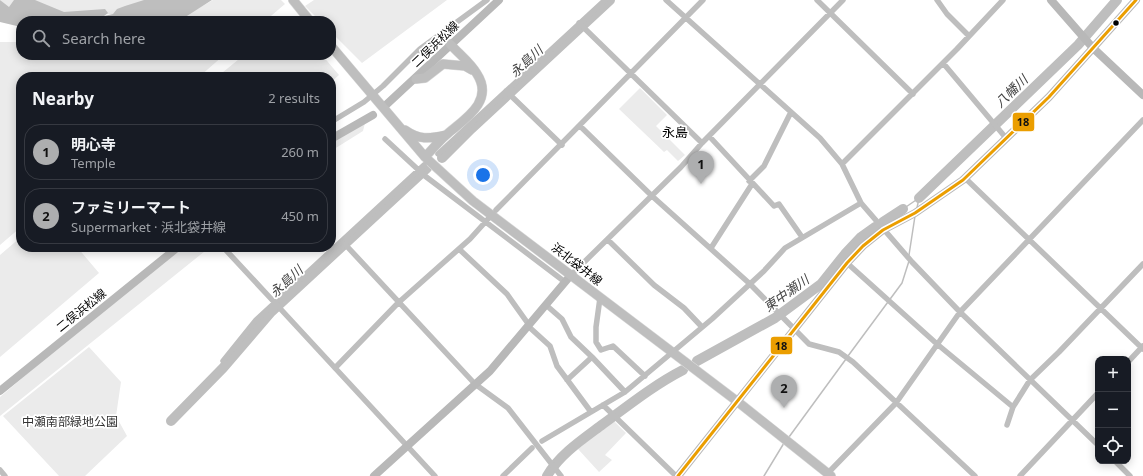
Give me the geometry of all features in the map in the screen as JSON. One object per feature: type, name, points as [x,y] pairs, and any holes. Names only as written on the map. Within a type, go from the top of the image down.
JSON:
[{"type":"main road","points":[[293,0],[306,16]]},
{"type":"main road","points":[[425,161],[446,135],[472,113],[480,102],[481,86],[478,74],[450,44]]},
{"type":"main road","name":"浜北袋井線","points":[[336,52],[390,116],[425,161],[568,279],[600,298],[672,354],[738,402],[830,475]]},
{"type":"main road","points":[[416,79],[425,78],[443,64],[465,66],[478,74]]},
{"type":"main road","points":[[390,116],[406,131],[418,138],[427,139],[446,135]]},
{"type":"street","points":[[336,119],[364,102],[369,92],[383,86],[420,49],[487,0]]},
{"type":"street","name":"二俣浜松線","points":[[387,104],[416,79],[450,44],[499,0]]},
{"type":"street","points":[[438,154],[605,0]]},
{"type":"street","points":[[666,0],[820,138],[842,164],[861,203],[883,230],[960,312],[1095,442]]},
{"type":"street","points":[[496,210],[562,145],[703,0]]},
{"type":"street","points":[[817,0],[913,94]]},
{"type":"street","points":[[374,476],[490,371],[568,279],[652,196],[843,0]]},
{"type":"street","points":[[937,0],[947,14],[969,36]]},
{"type":"street","points":[[842,164],[913,94],[1003,0]]},
{"type":"street","points":[[1051,0],[1091,45],[1143,95]]},
{"type":"street","points":[[603,405],[677,476],[738,402],[847,263],[863,246],[883,230],[917,212],[965,178],[1049,97],[1091,45],[1136,0]]},
{"type":"street","points":[[580,23],[702,143]]},
{"type":"street","points":[[943,63],[990,121],[1006,138]]},
{"type":"street","points":[[507,92],[562,145]]},
{"type":"street","points":[[711,248],[751,182],[764,166],[791,112]]},
{"type":"street","points":[[336,136],[373,115]]},
{"type":"street","points":[[830,475],[896,402],[960,312],[1143,120]]},
{"type":"street","points":[[580,126],[652,196],[750,284],[794,331],[809,344],[839,352],[844,355],[975,476]]},
{"type":"street","points":[[709,136],[774,206],[779,204],[802,237]]},
{"type":"street","points":[[385,139],[425,176],[568,279]]},
{"type":"street","points":[[336,250],[419,171],[425,161]]},
{"type":"street","points":[[965,178],[1143,348],[1131,359]]},
{"type":"street","points":[[542,441],[625,392],[672,354],[750,284],[785,248],[861,203]]},
{"type":"street","points":[[335,368],[398,303],[424,278],[459,249],[487,220]]},
{"type":"street","points":[[608,240],[654,285],[684,308],[702,327]]},
{"type":"street","points":[[344,243],[398,303],[475,384],[508,408],[561,476]]},
{"type":"street","points":[[459,249],[504,291],[528,326],[550,346],[557,366],[592,412]]},
{"type":"street","name":"二俣浜松線","points":[[0,391],[172,252]]},
{"type":"street","points":[[228,252],[435,476]]},
{"type":"street","points":[[223,361],[256,320],[276,305],[334,252]]},
{"type":"street","points":[[847,263],[937,344],[1013,408]]},
{"type":"street","points":[[1007,425],[1013,408],[1030,380],[1143,264]]},
{"type":"street","points":[[600,298],[596,327],[596,342],[601,350],[613,346],[645,376]]},
{"type":"street","points":[[546,305],[562,319],[571,338],[592,357],[625,392]]},
{"type":"street","points":[[567,380],[592,357]]},
{"type":"street","points":[[1020,476],[1095,396]]},
{"type":"street","points":[[503,476],[532,448]]},
{"type":"street","points":[[1118,464],[1130,476]]},
{"type":"street","points":[[0,470],[5,476]]},
{"type":"green space","points":[[0,0],[153,0],[113,14],[13,12]]},
{"type":"green space","points":[[213,0],[281,0],[285,4],[271,16],[185,16]]},
{"type":"green space","points":[[314,0],[447,0],[362,63],[336,37],[336,16],[315,16],[305,6]]},
{"type":"green space","points":[[0,42],[16,42],[16,60],[218,60],[205,72],[16,72],[16,231],[0,245]]},
{"type":"green space","points":[[238,60],[326,60],[339,75],[336,78],[336,72],[223,72]]},
{"type":"green space","points":[[640,88],[667,115],[656,126],[685,155],[678,161],[667,150],[664,152],[619,109]]},
{"type":"green space","points":[[365,123],[363,131],[336,148],[336,140]]},
{"type":"green space","points":[[16,241],[16,252],[81,252],[99,273],[0,357],[0,255]]},
{"type":"green space","points":[[178,252],[204,252],[0,416],[0,397],[94,317]]},
{"type":"green space","name":"中瀬南部緑地公園","points":[[89,347],[121,382],[116,416],[127,436],[85,476],[59,476],[3,416]]},
{"type":"green space","points":[[613,420],[626,433],[605,455],[612,460],[599,472],[578,449]]},
{"type":"shaded area","points":[[0,0],[9,7],[14,0],[35,0],[64,12],[105,9],[108,13],[104,16],[16,16],[16,26],[0,22]]},
{"type":"shaded area","points":[[144,0],[212,0],[187,16],[104,16],[113,14],[117,9]]},
{"type":"waterway","name":"永島川","points":[[442,158],[471,129],[610,0]]},
{"type":"waterway","name":"八幡川","points":[[919,198],[1078,45],[1117,0]]},
{"type":"waterway","name":"永島川","points":[[171,421],[223,368],[271,312],[427,168]]},
{"type":"waterway","points":[[903,209],[919,198],[917,208]]},
{"type":"waterway","name":"東中瀬川","points":[[883,222],[903,209]]},
{"type":"waterway","points":[[909,255],[915,216]]},
{"type":"waterway","name":"東中瀬川","points":[[697,361],[775,318],[821,284],[861,237],[875,227]]},
{"type":"waterway","points":[[848,356],[902,283],[909,261]]},
{"type":"waterway","points":[[789,437],[846,359]]},
{"type":"waterway","name":"東中瀬川","points":[[547,476],[558,461],[580,441],[662,382],[683,370]]},
{"type":"waterway","points":[[764,476],[784,443]]},
{"type":"transit line","name":"18","points":[[678,476],[847,263],[863,246],[883,230],[915,213],[963,180],[1049,97],[1136,0]]},
{"type":"place","name":"明心寺","points":[[701,184]]},
{"type":"place","name":"ファミリーマート","points":[[784,408]]},
{"type":"district","name":"永島","points":[[675,132]]}]
